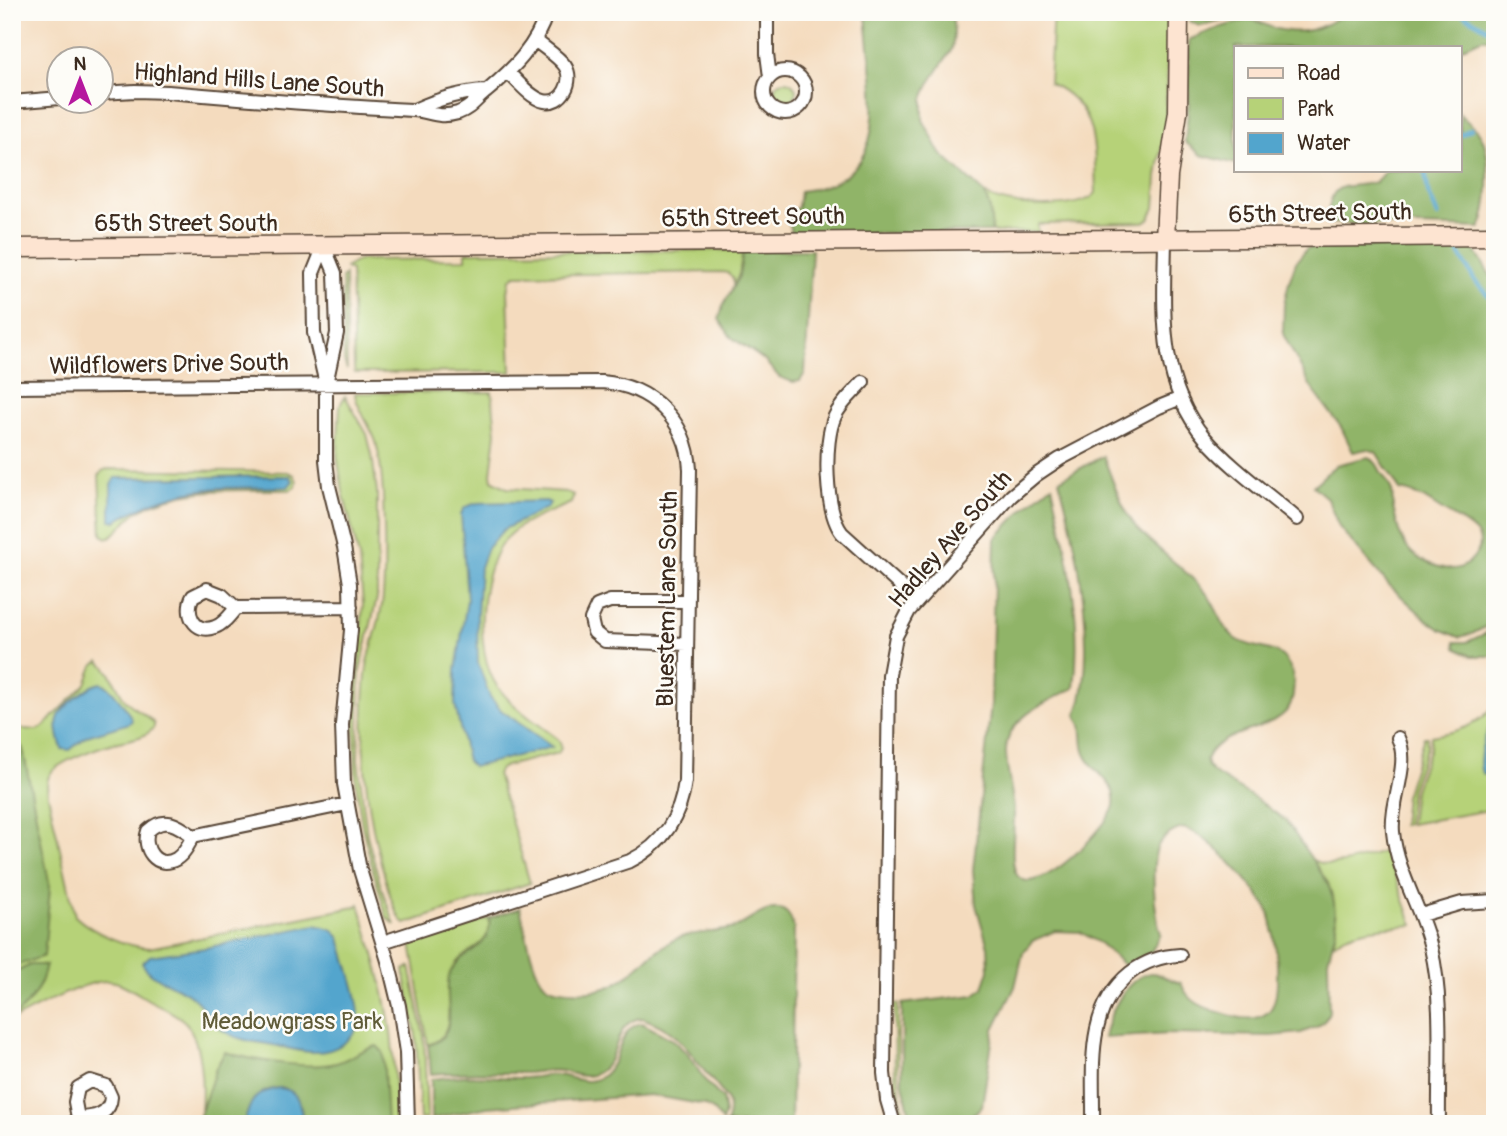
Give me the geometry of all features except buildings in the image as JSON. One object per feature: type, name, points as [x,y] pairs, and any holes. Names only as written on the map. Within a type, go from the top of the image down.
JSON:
[{"type":"street","name":"Highland Hills Lane South","points":[[116,92],[148,91],[362,109],[414,110],[439,117],[471,107],[486,91],[509,74],[535,40],[547,12]]},
{"type":"street","points":[[767,12],[770,77]]},
{"type":"street","points":[[1179,12],[1178,112],[1167,184],[1165,239],[1166,343],[1171,373],[1196,425],[1213,446],[1297,519]]},
{"type":"street","points":[[509,74],[541,100],[553,100],[564,93],[569,81],[567,69],[535,40]]},
{"type":"street","name":"Highland Hills Lane South","points":[[414,110],[459,94],[486,91]]},
{"type":"street","points":[[12,102],[46,99]]},
{"type":"street","name":"65th Street South","points":[[12,248],[1495,236]]},
{"type":"street","points":[[324,246],[335,273],[337,333],[326,384]]},
{"type":"street","points":[[324,246],[313,273],[314,333],[326,384],[327,473],[348,564],[351,607],[342,725],[347,804],[360,870],[397,997],[403,1030],[408,1124]]},
{"type":"street","name":"Bluestem Lane South","points":[[326,384],[602,382],[627,386],[643,392],[662,406],[672,418],[681,431],[690,469],[684,787],[674,820],[656,845],[639,857],[383,942]]},
{"type":"street","points":[[863,382],[840,407],[831,424],[830,507],[842,533],[917,601]]},
{"type":"street","name":"Wildflowers Drive South","points":[[12,387],[326,384]]},
{"type":"street","name":"Hadley Ave South","points":[[894,1124],[884,1073],[889,675],[896,636],[917,601],[995,513],[1036,475],[1060,459],[1181,398]]},
{"type":"street","points":[[687,644],[605,641],[593,632],[591,619],[597,606],[610,601],[688,601]]},
{"type":"street","points":[[236,608],[351,607]]},
{"type":"street","points":[[1398,738],[1402,765],[1394,801],[1393,830],[1397,852],[1431,949],[1436,984],[1438,1124]]},
{"type":"street","points":[[193,836],[347,804]]},
{"type":"street","points":[[1421,915],[1462,903],[1495,901]]},
{"type":"street","points":[[1093,1124],[1095,1039],[1103,1006],[1117,985],[1138,968],[1157,959],[1180,955]]},
{"type":"green space","points":[[866,12],[952,12],[952,49],[929,84],[923,99],[923,120],[941,154],[985,194],[992,232],[791,234],[788,215],[798,207],[800,191],[832,183],[854,169],[866,148],[872,124],[873,97]]},
{"type":"green space","points":[[1053,12],[1168,12],[1166,120],[1155,208],[1144,222],[1038,224],[1038,232],[992,232],[985,194],[1008,202],[1042,206],[1075,203],[1096,193],[1091,129],[1077,103],[1049,83]]},
{"type":"green space","points":[[1189,12],[1237,12],[1238,16],[1200,26],[1189,21]]},
{"type":"green space","points":[[1345,12],[1495,12],[1495,39],[1481,39],[1462,48],[1234,46],[1234,163],[1201,155],[1185,142],[1189,102],[1189,40],[1246,20],[1293,31],[1311,30]]},
{"type":"green space","points":[[785,81],[793,84],[796,92],[793,100],[785,103],[777,100],[774,92],[777,84]]},
{"type":"green space","points":[[1462,116],[1480,134],[1484,143],[1488,167],[1488,195],[1480,228],[1326,223],[1335,192],[1340,188],[1376,182],[1384,172],[1462,172]]},
{"type":"green space","points":[[1471,244],[1495,283],[1495,622],[1472,634],[1459,637],[1427,620],[1389,585],[1339,527],[1327,498],[1313,486],[1336,465],[1368,457],[1376,463],[1391,489],[1402,539],[1413,554],[1446,569],[1462,567],[1476,554],[1480,546],[1476,533],[1425,499],[1400,490],[1376,452],[1367,449],[1353,452],[1341,427],[1311,387],[1283,334],[1284,304],[1289,282],[1296,262],[1307,248]]},
{"type":"green space","points":[[743,250],[740,272],[733,288],[733,278],[722,272],[515,275],[510,280],[508,292],[511,372],[355,373],[351,271],[345,268],[359,260],[466,259],[466,252]]},
{"type":"green space","points":[[743,250],[812,250],[805,373],[800,381],[793,382],[779,377],[764,360],[731,337],[719,319],[739,276]]},
{"type":"green space","points":[[345,275],[347,370],[344,361],[342,278]]},
{"type":"green space","points":[[492,392],[496,433],[492,480],[507,488],[566,492],[574,495],[571,503],[530,521],[509,535],[491,566],[482,609],[484,652],[489,671],[497,686],[518,708],[558,739],[561,748],[558,753],[506,766],[497,774],[530,883],[405,924],[393,904],[379,856],[366,779],[364,700],[366,674],[382,606],[384,533],[382,481],[377,448],[355,393]]},
{"type":"green space","points":[[345,396],[367,434],[377,492],[377,598],[360,671],[358,759],[367,835],[395,925],[387,918],[374,874],[362,826],[356,784],[354,716],[363,604],[359,558],[337,456],[340,405]]},
{"type":"green space","points":[[1103,456],[1129,517],[1151,542],[1207,594],[1230,634],[1241,642],[1277,653],[1290,666],[1294,682],[1293,693],[1285,713],[1275,720],[1223,741],[1213,749],[1206,760],[1214,773],[1286,821],[1328,883],[1334,902],[1336,930],[1328,960],[1329,1012],[1319,1026],[1301,1033],[1271,1036],[1169,1034],[1104,1038],[1109,1019],[1119,999],[1133,982],[1150,973],[1181,983],[1197,1003],[1233,1016],[1258,1017],[1268,1012],[1273,1005],[1277,962],[1267,908],[1242,874],[1217,849],[1192,831],[1182,828],[1163,839],[1156,852],[1154,889],[1161,934],[1151,952],[1125,966],[1101,944],[1080,932],[1055,931],[1032,941],[1023,953],[1015,987],[994,1029],[982,1106],[959,1121],[912,1124],[902,1080],[902,1004],[974,995],[983,988],[989,970],[988,947],[976,905],[973,870],[991,704],[995,539],[1025,507],[1052,485],[1068,560],[1075,611],[1074,688],[1030,712],[1012,730],[1007,741],[1006,754],[1014,812],[1013,862],[1017,875],[1027,881],[1056,870],[1101,827],[1114,805],[1109,784],[1084,753],[1081,725],[1077,717],[1086,665],[1086,632],[1082,588],[1070,521],[1059,480]]},
{"type":"green space","points":[[102,471],[288,472],[294,475],[297,481],[295,487],[290,490],[232,490],[175,496],[140,510],[108,538],[102,535],[99,476]],"holes":[[[290,476],[288,487],[200,490],[159,500],[116,521],[115,478]]]},
{"type":"green space","points":[[1495,629],[1495,656],[1471,656],[1456,648],[1455,642],[1467,642]]},
{"type":"green space","name":"Meadowgrass Park","points":[[99,661],[110,673],[124,698],[154,723],[154,727],[142,736],[107,745],[70,760],[50,774],[48,795],[75,916],[110,938],[149,948],[355,907],[359,904],[377,964],[392,1038],[396,1124],[215,1124],[208,1092],[201,1110],[200,1064],[190,1029],[176,1015],[118,983],[108,981],[87,985],[12,1020],[18,1013],[12,1014],[12,728],[42,728],[86,684],[93,666]]},
{"type":"green space","points":[[1495,705],[1481,757],[1486,776],[1495,779],[1495,809],[1410,824],[1414,790],[1430,748],[1431,736],[1466,727]]},
{"type":"green space","points":[[1424,737],[1427,737],[1427,746],[1411,789],[1407,824],[1402,825],[1405,796]]},
{"type":"green space","points":[[12,740],[23,749],[50,887],[44,956],[12,967],[12,903],[17,891],[12,870]]},
{"type":"green space","points":[[1386,851],[1413,925],[1360,931],[1333,944],[1335,909],[1328,888],[1311,859],[1319,863],[1338,864]]},
{"type":"green space","points":[[520,908],[540,978],[551,987],[570,991],[604,989],[627,976],[658,950],[679,938],[734,928],[768,910],[785,911],[794,929],[791,1124],[726,1124],[729,1111],[726,1100],[690,1052],[676,1036],[642,1018],[626,1026],[605,1067],[592,1075],[551,1070],[431,1074],[428,1045],[439,1040],[448,1024],[450,973],[461,958],[487,937],[489,918]]},
{"type":"green space","points":[[489,918],[486,937],[461,958],[451,973],[447,1024],[438,1040],[428,1045],[411,943]]},
{"type":"green space","points":[[30,965],[46,965],[34,995],[12,1018],[12,974]]},
{"type":"green space","points":[[410,967],[424,1036],[427,1119],[420,1119],[416,1036],[404,970]]},
{"type":"green space","points":[[894,1004],[898,1004],[898,1072],[901,1100],[908,1124],[904,1124],[895,1080]]},
{"type":"green space","points":[[642,1023],[675,1041],[688,1055],[707,1083],[722,1098],[725,1113],[722,1122],[714,1111],[705,1105],[650,1095],[487,1107],[431,1119],[431,1079],[555,1075],[592,1081],[611,1067],[627,1032]]},
{"type":"green space","points":[[377,1046],[383,1052],[387,1124],[303,1124],[301,1107],[285,1088],[276,1088],[257,1097],[244,1124],[197,1124],[216,1068],[225,1052],[280,1063],[325,1065]]},
{"type":"water","points":[[290,476],[293,481],[288,487],[200,490],[159,500],[116,521],[111,520],[111,485],[115,478]]},
{"type":"water","points":[[477,503],[550,503],[547,508],[504,529],[487,548],[480,567],[478,663],[490,697],[501,710],[552,747],[473,767],[467,761],[455,704],[456,670],[467,600],[461,514],[465,507]]},
{"type":"water","points":[[102,683],[119,699],[132,720],[130,723],[87,736],[70,750],[62,749],[57,731],[60,713],[86,690]]},
{"type":"water","points":[[1495,717],[1495,779],[1482,773],[1480,760],[1485,737]]},
{"type":"water","points":[[315,925],[332,929],[340,938],[359,1013],[354,1034],[344,1043],[327,1051],[300,1051],[232,1036],[221,1029],[190,995],[151,974],[142,963],[150,956],[205,948]]},
{"type":"water","points":[[278,1088],[290,1091],[298,1099],[303,1124],[244,1124],[254,1099],[263,1092]]},
{"type":"waterway","points":[[1459,12],[1495,33]]},
{"type":"waterway","points":[[1462,134],[1471,129]]},
{"type":"waterway","points":[[1425,172],[1428,192],[1438,216]]},
{"type":"waterway","points":[[1459,253],[1475,281],[1495,302]]}]
